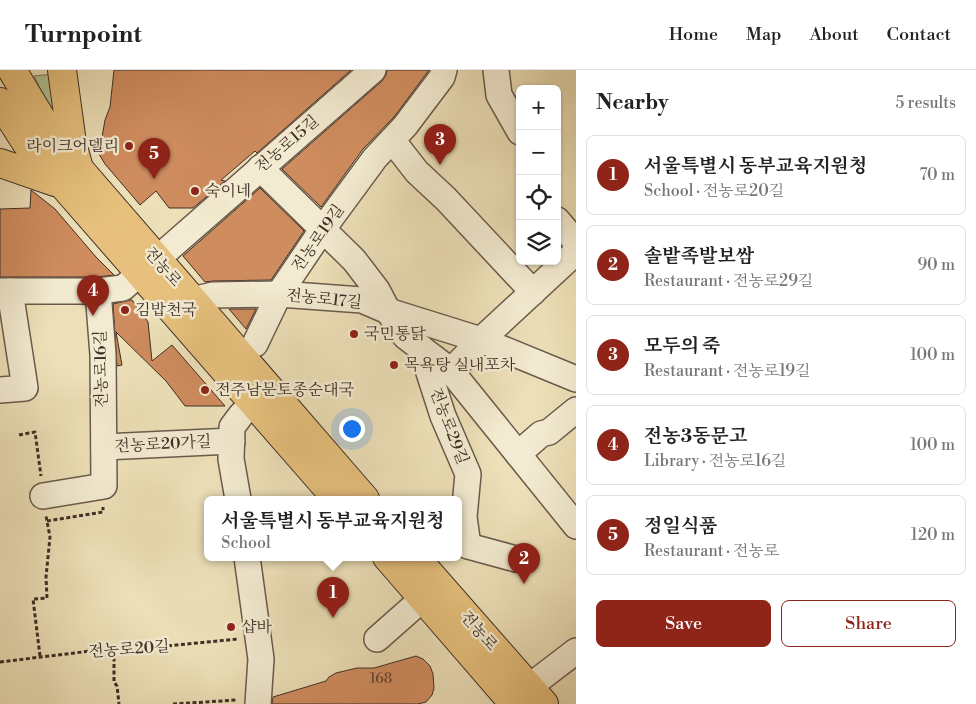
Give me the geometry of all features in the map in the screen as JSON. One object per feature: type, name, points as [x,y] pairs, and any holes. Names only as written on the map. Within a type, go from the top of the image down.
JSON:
[{"type":"main road","name":"전농로","points":[[12,70],[46,128],[70,176],[149,266],[253,403],[334,496]]},
{"type":"main road","points":[[0,163],[70,176],[72,142],[62,70]]},
{"type":"main road","name":"전농로","points":[[0,102],[39,162],[70,176]]},
{"type":"main road","name":"전농로","points":[[149,266],[192,300],[362,496]]},
{"type":"main road","name":"전농로","points":[[392,561],[431,592],[529,698]]},
{"type":"main road","name":"전농로","points":[[417,561],[431,592]]},
{"type":"street","name":"전농로15길","points":[[149,266],[373,70]]},
{"type":"street","name":"전농로19길","points":[[255,344],[279,294],[322,230],[375,158],[405,126],[442,77],[444,70]]},
{"type":"street","points":[[496,70],[498,95],[519,130]]},
{"type":"street","points":[[392,140],[417,172],[446,199],[533,292]]},
{"type":"street","name":"전농로29길","points":[[260,168],[354,260],[377,290],[388,311],[405,336],[450,371],[518,454],[571,510]]},
{"type":"street","points":[[561,225],[576,242]]},
{"type":"street","points":[[450,371],[576,252]]},
{"type":"street","points":[[0,390],[25,388],[5,291],[98,291],[123,288],[149,266]]},
{"type":"street","name":"전농로16길","points":[[98,291],[103,355],[104,446]]},
{"type":"street","name":"전농로17길","points":[[192,300],[213,294],[279,294],[362,300],[388,311],[481,340],[576,379]]},
{"type":"street","name":"전농로29길","points":[[421,348],[443,416],[468,474],[464,517],[468,546],[516,559]]},
{"type":"street","points":[[237,496],[231,459],[232,428],[240,415],[253,403]]},
{"type":"street","points":[[518,454],[541,434],[549,432],[576,410]]},
{"type":"street","name":"전농로20가길","points":[[43,496],[104,486],[104,446],[232,441]]},
{"type":"street","points":[[248,561],[261,659],[259,701]]},
{"type":"street","points":[[378,639],[431,592]]},
{"type":"street","points":[[529,698],[576,651]]},
{"type":"path","points":[[19,435],[34,432],[50,537],[46,577],[47,598],[33,599],[40,656]]},
{"type":"path","name":"전농로20길","points":[[0,662],[40,656],[100,650],[114,651],[259,636]]},
{"type":"path","points":[[114,651],[114,682],[117,686],[119,704]]},
{"type":"path","points":[[173,704],[259,701]]},
{"type":"green space","points":[[53,74],[59,112],[53,115],[34,76]]},
{"type":"building","points":[[114,70],[351,70],[257,153],[255,151],[221,180],[225,181],[193,208],[169,208],[156,191],[140,205],[105,164],[99,154],[105,120],[110,107]]},
{"type":"building","points":[[387,70],[429,70],[394,117],[363,149],[321,207],[282,169],[382,81]]},
{"type":"building","points":[[260,188],[304,231],[271,280],[205,282],[183,256]]},
{"type":"building","points":[[31,190],[55,209],[114,275],[97,277],[0,277],[0,209],[30,208]]},
{"type":"building","points":[[132,300],[148,322],[152,361],[172,345],[225,406],[185,406],[166,381],[116,332],[122,365],[117,366],[113,304]]},
{"type":"building","points":[[229,309],[256,309],[246,329]]},
{"type":"building","points":[[416,656],[423,659],[430,666],[433,674],[434,688],[432,695],[426,702],[418,704],[272,704],[273,697],[326,681],[336,673],[357,668],[374,668]]},
{"type":"place","name":"라이크어델리","points":[[129,146]]},
{"type":"place","name":"모두의 죽","points":[[440,165]]},
{"type":"place","name":"정일식품","points":[[154,179]]},
{"type":"place","name":"숙이네","points":[[195,191]]},
{"type":"place","name":"김밥천국","points":[[125,310]]},
{"type":"place","name":"전농3동문고","points":[[93,316]]},
{"type":"place","name":"국민통닭","points":[[354,334]]},
{"type":"place","name":"목욕탕 실내포차","points":[[394,365]]},
{"type":"place","name":"전주남문토종순대국","points":[[205,390]]},
{"type":"place","name":"솔밭족발보쌈","points":[[524,584]]},
{"type":"place","name":"서울특별시 동부교육지원청","points":[[333,618]]},
{"type":"place","name":"샵바","points":[[231,627]]}]
